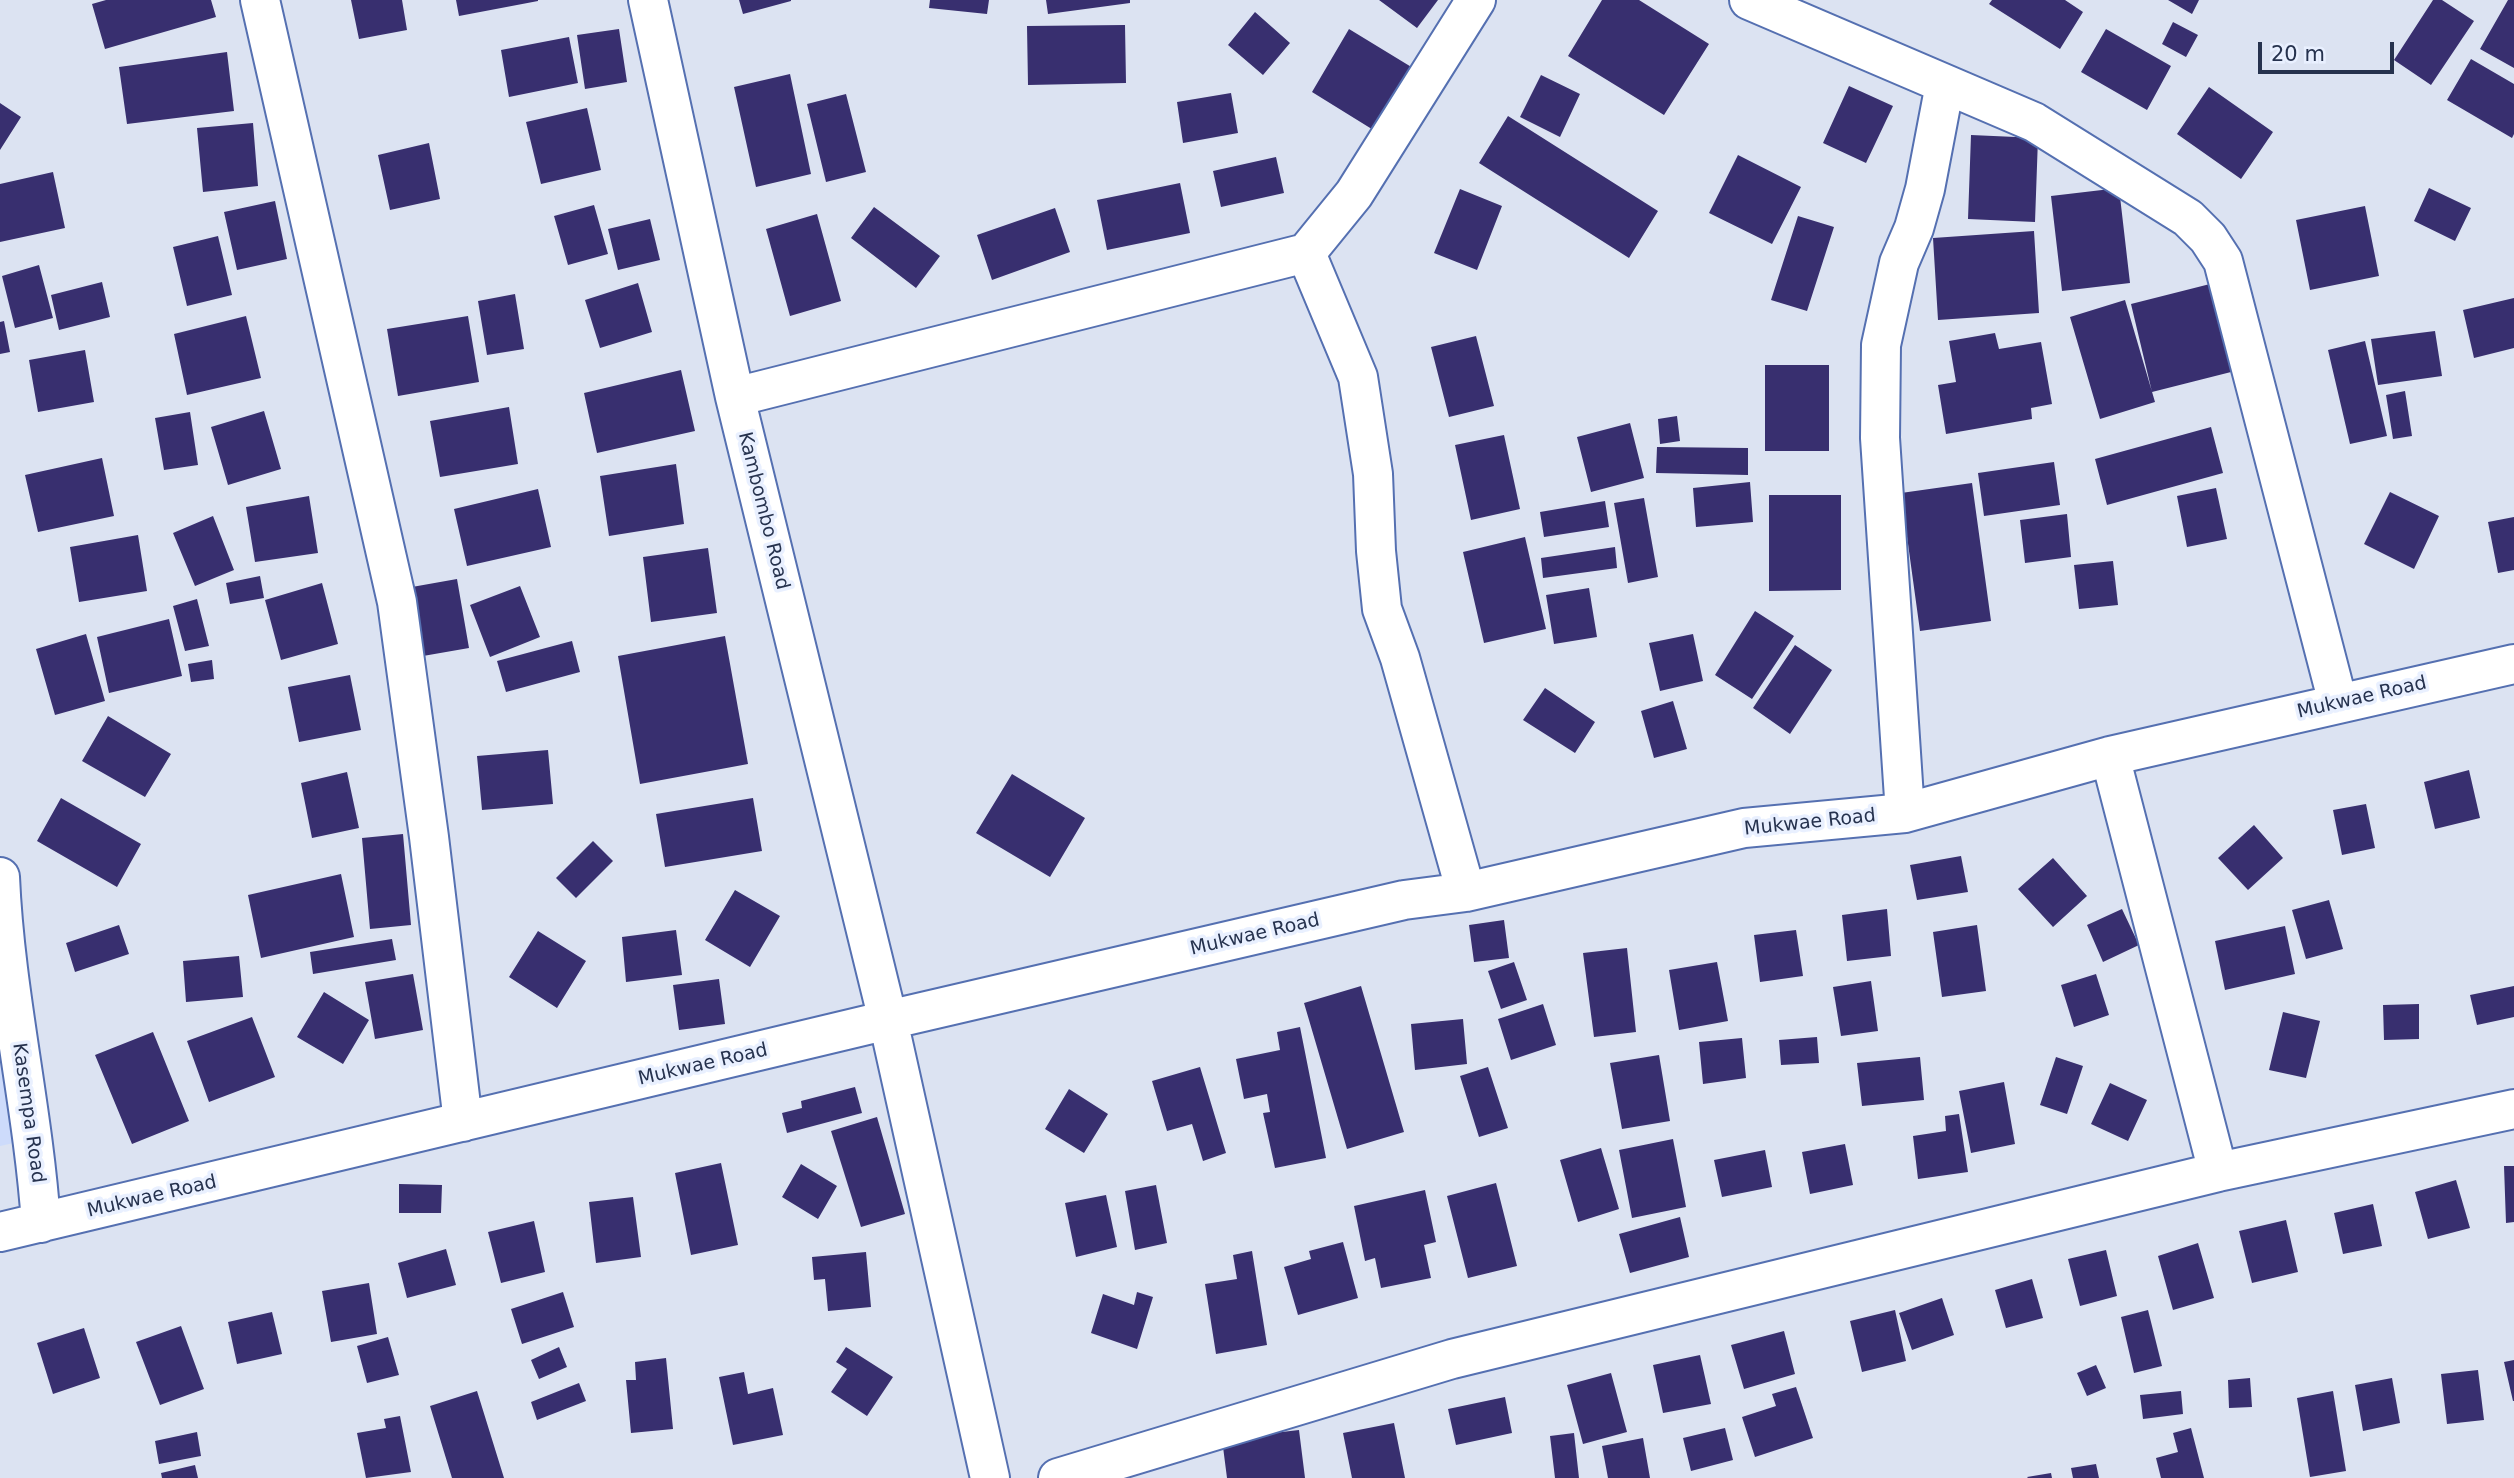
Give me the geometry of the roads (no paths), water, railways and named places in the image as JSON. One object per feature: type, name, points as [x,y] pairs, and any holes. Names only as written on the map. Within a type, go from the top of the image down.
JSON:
[{"type":"street","points":[[260,0],[397,602],[431,851],[463,1122]]},
{"type":"street","name":"Kambombo Road","points":[[648,0],[736,397],[887,1020],[990,1478]]},
{"type":"street","points":[[736,397],[1306,253],[1354,194],[1476,0]]},
{"type":"street","points":[[1749,0],[2034,122],[2188,218],[2208,238],[2223,261],[2338,703]]},
{"type":"street","points":[[1905,813],[1880,438],[1881,345],[1899,263],[1914,228],[1925,188],[1945,85]]},
{"type":"street","points":[[1306,253],[1358,377],[1373,474],[1376,551],[1382,609],[1400,658],[1466,892]]},
{"type":"street","name":"Mukwae Road","points":[[0,1232],[887,1020],[1404,900],[1466,892],[1744,828],[1905,813],[2110,756],[2514,664]]},
{"type":"street","points":[[2110,756],[2218,1172]]},
{"type":"street","name":"Kasempa Road","points":[[0,877],[2,934],[37,1168],[41,1223]]},
{"type":"street","points":[[1058,1478],[1452,1359],[2218,1172],[2514,1110]]}]
